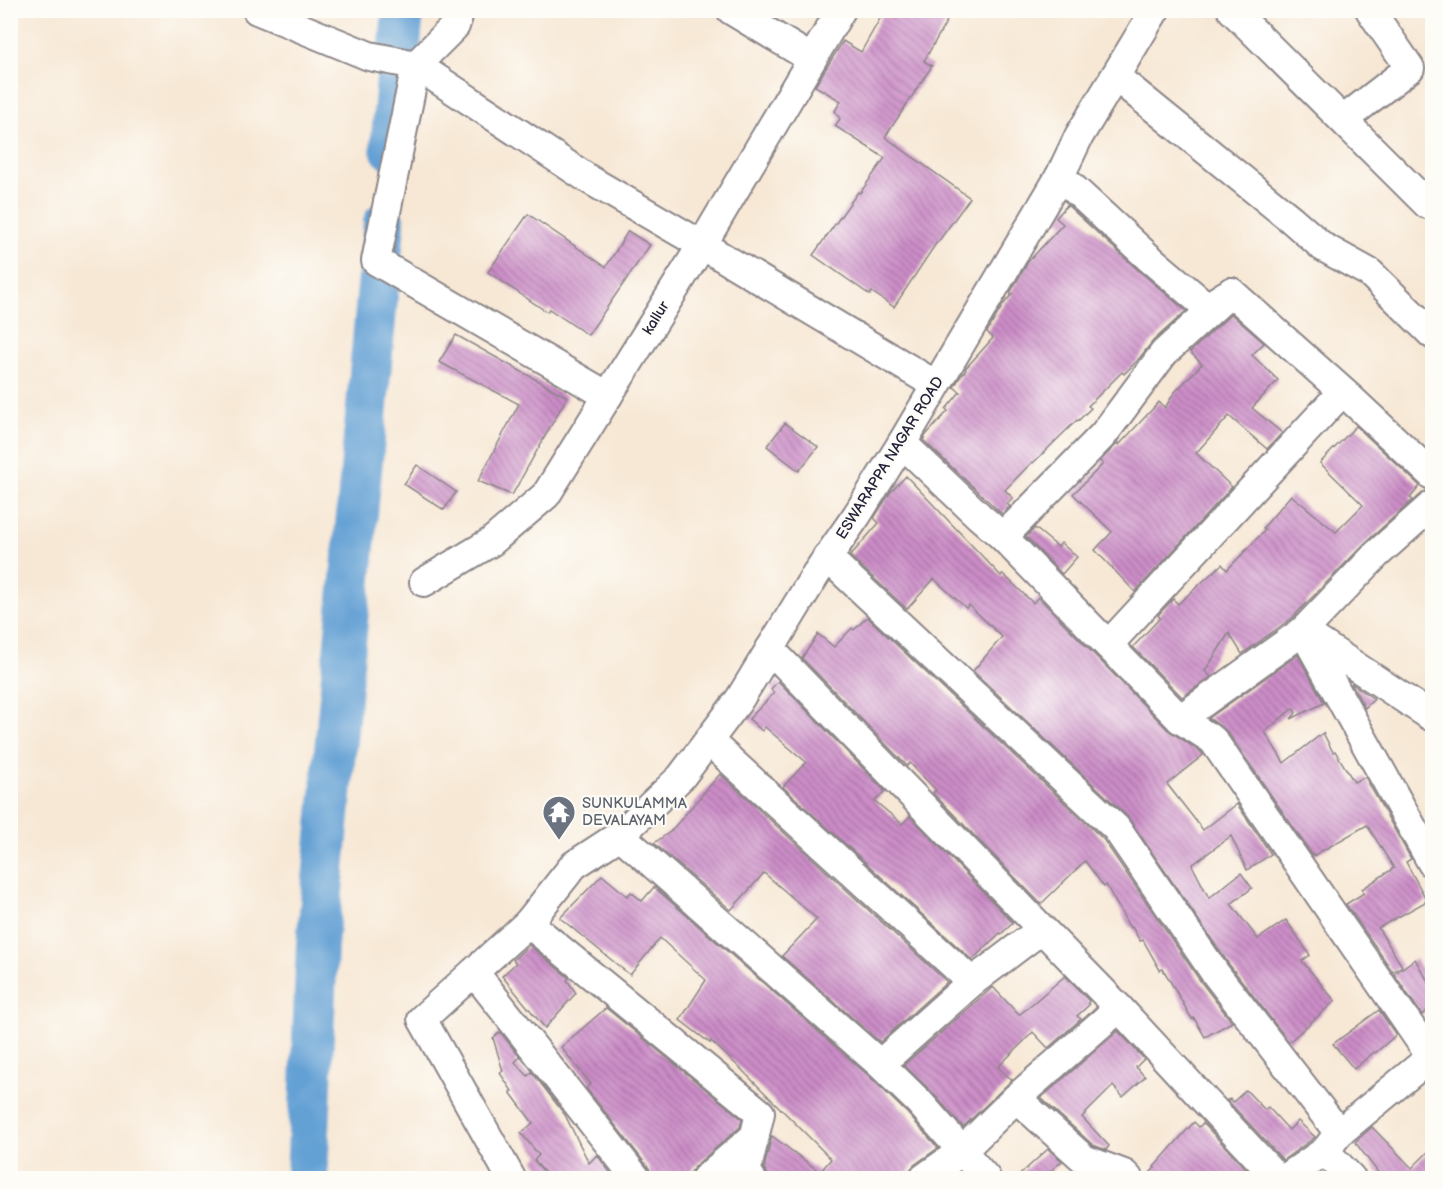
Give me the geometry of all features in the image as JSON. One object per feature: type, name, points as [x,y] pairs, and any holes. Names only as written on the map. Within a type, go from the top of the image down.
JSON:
[{"type":"street","points":[[257,10],[369,56],[416,65],[590,180],[702,244],[936,385]]},
{"type":"street","points":[[460,10],[456,26],[416,65],[376,261],[608,396]]},
{"type":"street","points":[[731,10],[812,59]]},
{"type":"street","name":"kallur","points":[[424,582],[491,542],[546,495],[702,244],[841,10]]},
{"type":"street","name":"ESWARAPPA NAGAR ROAD","points":[[511,1179],[422,1019],[528,923],[574,865],[620,835],[681,777],[739,700],[827,557],[857,515],[902,443],[1060,176],[1079,136],[1155,10]]},
{"type":"street","points":[[1232,10],[1427,204],[1432,200]]},
{"type":"street","points":[[1343,120],[1410,68],[1370,10]]},
{"type":"street","points":[[1116,77],[1323,247],[1370,273],[1432,334]]},
{"type":"street","points":[[1060,176],[1207,307],[1231,292]]},
{"type":"street","points":[[1231,292],[1432,476]]},
{"type":"street","points":[[1003,537],[1103,435],[1164,353],[1231,292]]},
{"type":"street","points":[[1108,645],[1342,392]]},
{"type":"street","points":[[902,443],[1003,537],[1180,719],[1213,740],[1431,1048],[1332,1142],[1286,1179]]},
{"type":"street","points":[[1180,719],[1303,631],[1377,554],[1432,505]]},
{"type":"street","points":[[827,557],[1116,828],[1332,1142],[1351,1179]]},
{"type":"street","points":[[1303,631],[1432,717]]},
{"type":"street","points":[[1303,631],[1432,862]]},
{"type":"street","points":[[770,649],[1119,1008],[1277,1179]]},
{"type":"street","points":[[709,741],[972,982]]},
{"type":"street","points":[[620,835],[880,1064],[919,1102],[986,1179]]},
{"type":"street","points":[[528,923],[760,1113],[746,1173],[751,1179]]},
{"type":"street","points":[[880,1064],[972,982],[1042,929]]},
{"type":"street","points":[[474,972],[636,1179]]},
{"type":"street","points":[[924,1179],[962,1151],[1016,1098],[1119,1008]]},
{"type":"street","points":[[1016,1098],[1084,1159],[1124,1174],[1128,1179]]},
{"type":"street","points":[[706,1179],[755,1136]]},
{"type":"building","points":[[885,10],[953,10],[924,61],[932,66],[885,137],[970,198],[937,242],[894,307],[872,292],[870,295],[813,255],[885,158],[835,126],[840,119],[835,111],[841,101],[815,86],[843,41],[861,52]]},
{"type":"building","points":[[1067,205],[1186,311],[1153,341],[1124,374],[1122,372],[1088,406],[1091,408],[1078,421],[1032,462],[1005,490],[1013,498],[1007,504],[1010,506],[1002,514],[923,440],[948,411],[946,409],[960,392],[954,387],[965,369],[993,338],[987,332],[1012,294],[1010,293],[1028,262],[1063,224],[1056,218]]},
{"type":"building","points":[[528,214],[606,267],[628,231],[650,245],[588,335],[549,309],[547,312],[488,272]]},
{"type":"building","points":[[1231,314],[1264,343],[1252,355],[1278,380],[1252,408],[1282,433],[1267,449],[1229,416],[1196,453],[1232,487],[1135,592],[1095,550],[1112,532],[1073,494],[1103,464],[1100,461],[1118,443],[1119,445],[1159,402],[1165,408],[1174,393],[1202,364],[1190,352]]},
{"type":"building","points":[[456,335],[567,397],[512,495],[478,481],[519,404],[439,362]]},
{"type":"building","points":[[785,423],[818,447],[799,471],[767,446]]},
{"type":"building","points":[[1356,426],[1420,486],[1410,498],[1413,500],[1365,543],[1292,618],[1242,654],[1229,633],[1205,671],[1211,677],[1182,697],[1133,647],[1160,618],[1158,615],[1173,599],[1178,604],[1222,564],[1227,570],[1265,530],[1263,528],[1291,495],[1336,532],[1363,505],[1320,463]]},
{"type":"building","points":[[417,465],[456,492],[444,510],[404,484]]},
{"type":"building","points":[[906,476],[1001,576],[1003,574],[1033,603],[1038,597],[1168,730],[1201,752],[1203,755],[1167,784],[1203,830],[1237,804],[1271,854],[1247,870],[1231,836],[1192,865],[1209,898],[1241,873],[1252,888],[1231,904],[1258,939],[1286,920],[1310,955],[1302,961],[1335,1001],[1289,1042],[1228,963],[1127,816],[973,671],[1002,637],[969,605],[966,608],[934,579],[907,609],[850,556],[879,523],[874,518],[890,493]]},
{"type":"building","points":[[1035,528],[1058,547],[1061,543],[1077,557],[1062,574],[1026,537]]},
{"type":"building","points":[[867,617],[1103,839],[1201,982],[1232,1022],[1205,1037],[1163,969],[1160,970],[1143,940],[1140,941],[1132,927],[1130,928],[1106,885],[1104,887],[1085,861],[1041,904],[933,793],[936,790],[910,763],[907,766],[802,658],[818,634],[834,647],[852,628],[854,630]]},
{"type":"building","points":[[1298,655],[1324,703],[1291,719],[1296,713],[1293,708],[1265,732],[1284,763],[1323,733],[1354,782],[1365,777],[1411,859],[1406,862],[1427,901],[1378,928],[1402,966],[1393,972],[1346,904],[1364,893],[1362,889],[1394,868],[1367,825],[1313,856],[1227,731],[1209,718]]},
{"type":"building","points":[[778,681],[885,791],[875,801],[902,824],[910,816],[1013,923],[972,960],[783,787],[806,762],[765,727],[762,731],[749,719],[774,693],[771,689]]},
{"type":"building","points":[[1351,683],[1374,699],[1365,708]]},
{"type":"building","points":[[720,774],[947,982],[880,1042],[782,956],[817,919],[764,873],[731,910],[654,843],[670,832]]},
{"type":"building","points":[[602,875],[627,896],[631,892],[642,901],[654,887],[869,1076],[907,1113],[938,1148],[914,1165],[909,1171],[908,1179],[767,1179],[764,1168],[772,1136],[820,1172],[831,1159],[711,1041],[710,1043],[680,1020],[706,980],[660,938],[630,975],[560,918]]},
{"type":"building","points":[[529,945],[569,978],[567,980],[576,993],[545,1028],[502,976],[516,963],[513,960]]},
{"type":"building","points":[[1415,959],[1432,988],[1432,1007],[1422,1015],[1394,974]]},
{"type":"building","points":[[1065,976],[1089,1001],[1089,1005],[1077,1016],[1081,1019],[1048,1048],[1033,1032],[998,1067],[1012,1080],[963,1127],[904,1065],[993,987],[1019,1015]]},
{"type":"building","points":[[606,1008],[742,1119],[740,1127],[695,1166],[690,1179],[652,1179],[649,1168],[586,1088],[591,1084],[561,1047]]},
{"type":"building","points":[[1379,1010],[1396,1035],[1354,1069],[1333,1044]]},
{"type":"building","points":[[1118,1031],[1144,1059],[1136,1067],[1145,1077],[1123,1097],[1113,1086],[1082,1117],[1109,1146],[1106,1150],[1093,1145],[1041,1098]]},
{"type":"building","points":[[500,1032],[520,1057],[515,1062],[528,1076],[532,1072],[565,1115],[589,1163],[597,1155],[615,1179],[550,1179],[534,1160],[539,1155],[521,1133],[533,1123],[510,1092],[512,1091],[500,1073],[503,1071],[493,1038]]},
{"type":"building","points":[[1246,1090],[1265,1110],[1268,1107],[1289,1130],[1298,1121],[1315,1137],[1283,1160],[1227,1100],[1230,1099],[1233,1102]]},
{"type":"building","points":[[1194,1122],[1199,1127],[1203,1123],[1255,1179],[1144,1179]]},
{"type":"building","points":[[1372,1127],[1412,1168],[1432,1148],[1432,1179],[1383,1179],[1355,1142]]},
{"type":"building","points":[[1048,1149],[1062,1161],[1043,1179],[1015,1179]]},
{"type":"waterway","points":[[391,149],[403,10]]},
{"type":"waterway","points":[[307,1178],[317,945],[384,223]]},
{"type":"place","name":"SUNKULAMMA DEVALAYAM","points":[[559,841]]}]
